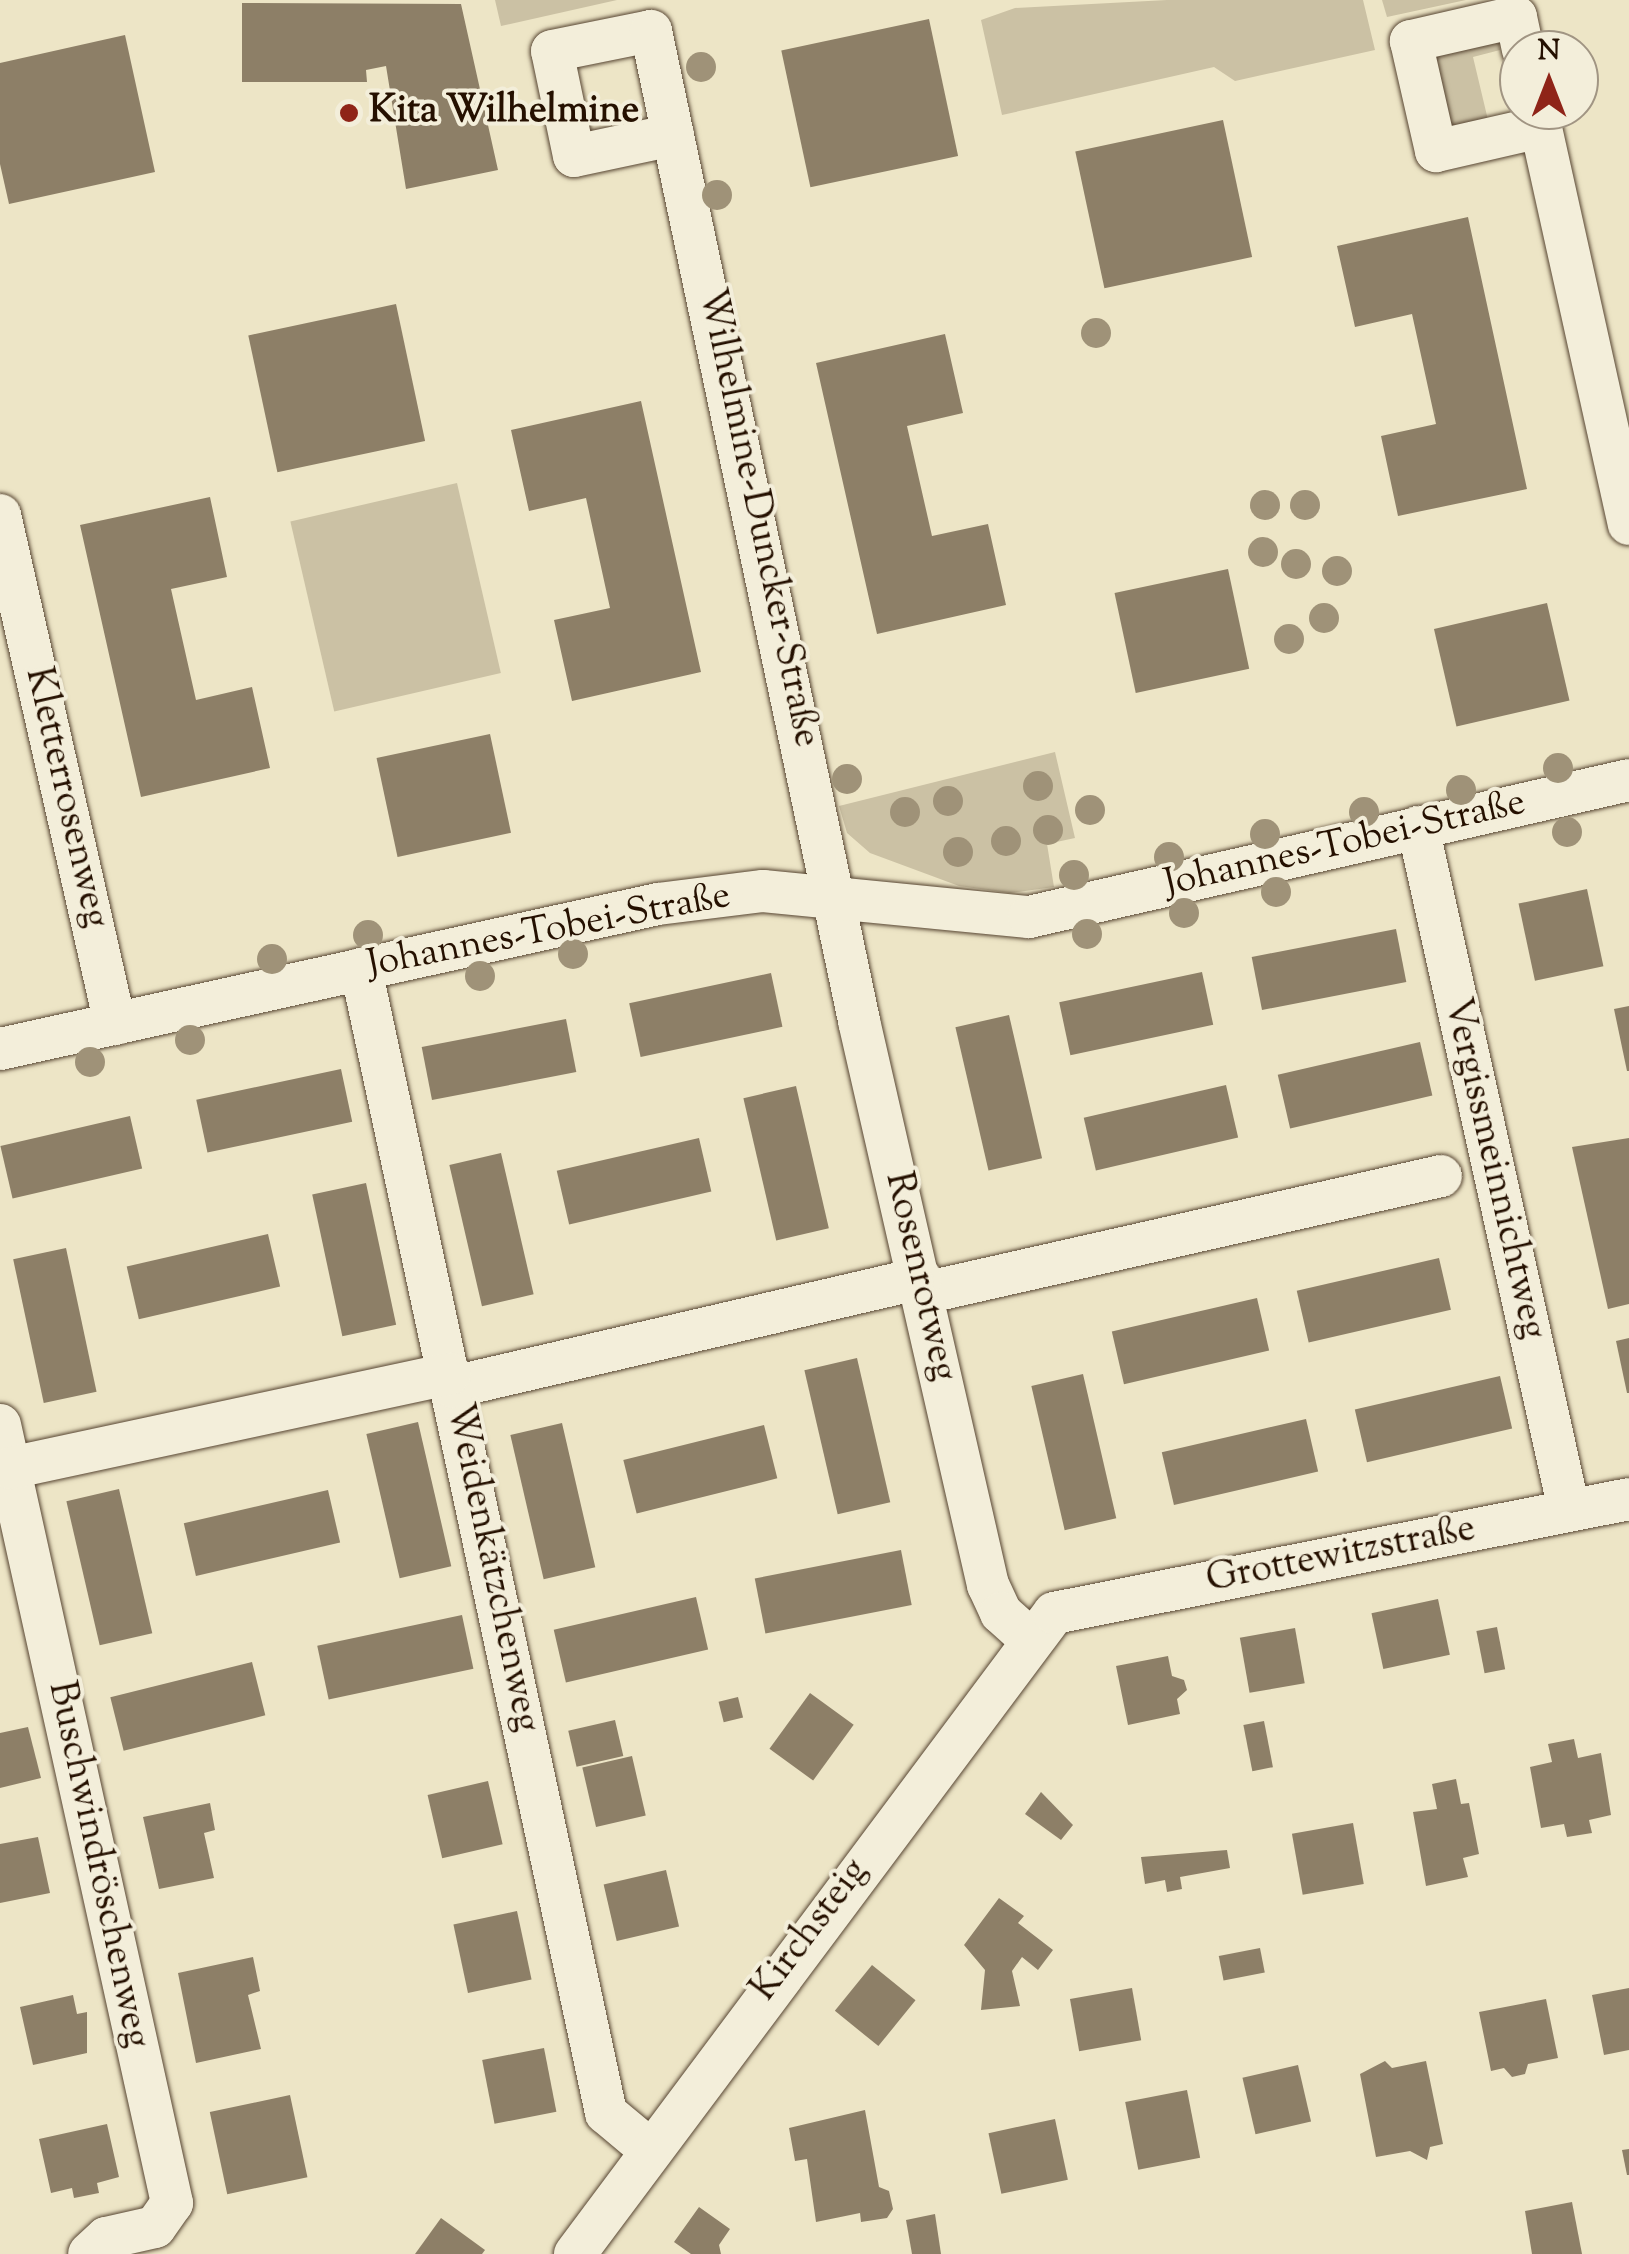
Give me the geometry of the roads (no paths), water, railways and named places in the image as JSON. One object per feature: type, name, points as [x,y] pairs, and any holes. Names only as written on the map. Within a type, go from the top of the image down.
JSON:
[{"type":"street","points":[[1500,130],[1436,150],[1411,41],[1516,17],[1519,30]]},
{"type":"street","points":[[1542,130],[1629,524]]},
{"type":"street","name":"Wilhelmine-Duncker-Straße","points":[[673,135],[836,902]]},
{"type":"street","name":"Kletterrosenweg","points":[[0,515],[114,1024]]},
{"type":"street","name":"Johannes-Tobei-Straße","points":[[0,1049],[658,904],[763,891],[836,902],[1028,917],[1629,780]]},
{"type":"street","name":"Vergissmeinnichtweg","points":[[1418,827],[1569,1510]]},
{"type":"street","name":"Rosenrotweg","points":[[836,902],[988,1585],[1001,1613],[1042,1626]]},
{"type":"street","name":"Weidenkätzchenweg","points":[[361,969],[606,2112],[649,2149]]},
{"type":"street","points":[[10,1468],[922,1286],[1442,1176]]},
{"type":"street","name":"Buschwindröschenweg","points":[[0,1424],[172,2203],[155,2228],[106,2238],[88,2254]]},
{"type":"street","name":"Grottewitzstraße","points":[[1042,1626],[1629,1498]]},
{"type":"street","name":"Kirchsteig","points":[[575,2254],[649,2149],[1042,1626]]},
{"type":"place","name":"Kita Wilhelmine","points":[[349,113]]}]
